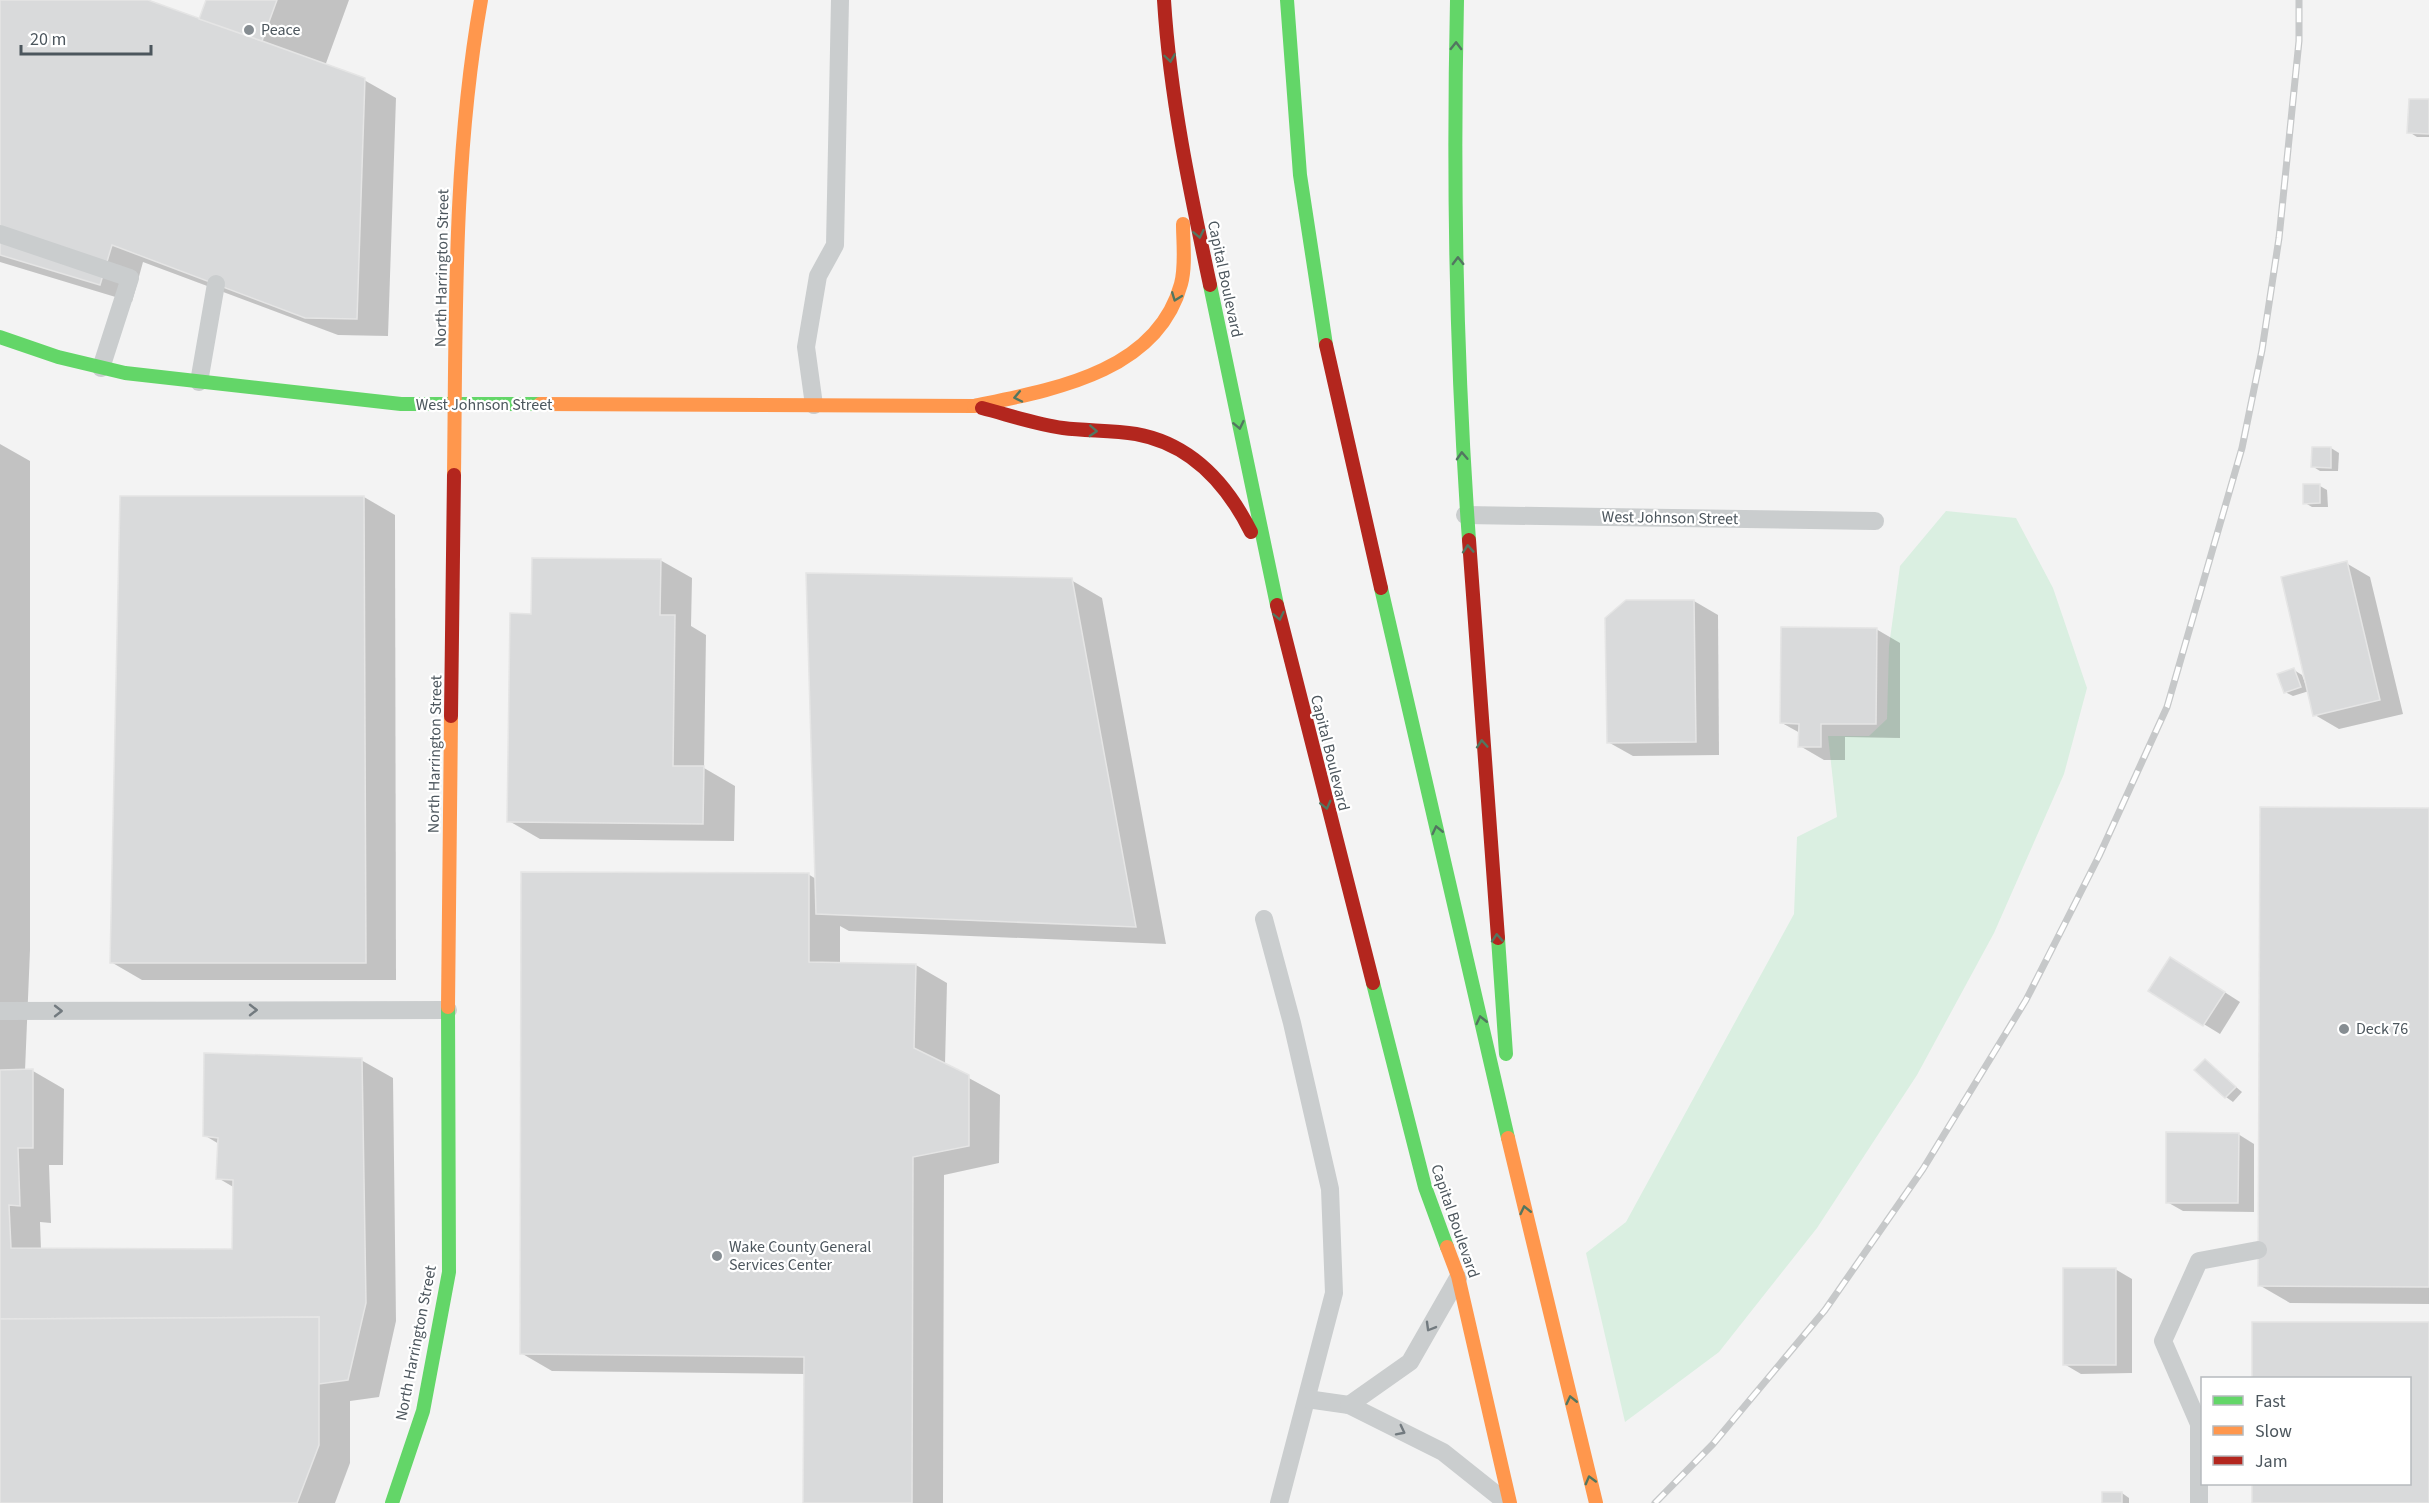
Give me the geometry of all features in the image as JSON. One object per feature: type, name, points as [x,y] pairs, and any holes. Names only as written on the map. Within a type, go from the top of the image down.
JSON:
[{"type":"main road","name":"North Harrington Street","points":[[392,1503],[423,1411],[449,1272],[448,1010],[457,405],[456,310],[461,149],[472,51],[481,0]]},
{"type":"main road","name":"Capital Boulevard","points":[[1164,0],[1166,34],[1183,156],[1287,651],[1425,1187],[1458,1276],[1508,1503]]},
{"type":"main road","points":[[1287,0],[1300,175],[1331,374],[1514,1164],[1596,1503]]},
{"type":"main road","points":[[1457,0],[1455,92],[1465,515],[1514,1164]]},
{"type":"main road","points":[[974,406],[1086,379],[1122,359],[1153,334],[1172,308],[1180,286],[1183,156]]},
{"type":"main road","name":"West Johnson Street","points":[[0,337],[101,368],[367,402],[457,405],[974,406]]},
{"type":"main road","points":[[974,406],[1060,427],[1147,436],[1186,453],[1214,474],[1229,491],[1245,519],[1271,578]]},
{"type":"lane","points":[[814,405],[806,347],[818,276],[835,245],[840,0]]},
{"type":"lane","points":[[0,234],[130,278],[101,368]]},
{"type":"lane","points":[[199,382],[216,284]]},
{"type":"lane","name":"West Johnson Street","points":[[1465,515],[1875,521]]},
{"type":"lane","points":[[1264,919],[1292,1023],[1330,1189],[1334,1293],[1278,1503]]},
{"type":"lane","points":[[0,1011],[448,1010]]},
{"type":"lane","points":[[2199,1503],[2199,1424],[2163,1341],[2199,1262],[2258,1250]]},
{"type":"lane","points":[[1349,1405],[1410,1362],[1458,1276]]},
{"type":"lane","points":[[1307,1400],[1349,1405],[1443,1452],[1508,1503]]},
{"type":"green space","points":[[1946,511],[2016,518],[2053,588],[2087,688],[2064,774],[1994,933],[1917,1075],[1817,1228],[1719,1352],[1625,1422],[1586,1253],[1626,1222],[1794,914],[1797,837],[1837,817],[1828,736],[1869,736],[1887,719],[1889,646],[1900,566]]},
{"type":"building","points":[[0,0],[148,0],[365,78],[357,319],[305,318],[112,245],[100,285],[0,255]]},
{"type":"building","name":"Peace","points":[[206,0],[277,0],[262,41],[199,19]]},
{"type":"building","points":[[2409,99],[2429,99],[2429,134],[2407,133]]},
{"type":"building","points":[[2312,447],[2331,447],[2331,468],[2311,467]]},
{"type":"building","points":[[2303,484],[2320,484],[2320,503],[2303,504]]},
{"type":"building","points":[[120,496],[364,496],[366,963],[110,963]]},
{"type":"building","points":[[532,558],[661,559],[660,615],[675,615],[673,766],[704,766],[703,824],[507,822],[510,613],[531,614]]},
{"type":"building","points":[[2347,561],[2380,700],[2313,716],[2281,577]]},
{"type":"building","points":[[806,573],[1072,578],[1136,927],[816,914]]},
{"type":"building","points":[[1626,600],[1694,600],[1696,742],[1607,743],[1605,618]]},
{"type":"building","points":[[1781,627],[1877,628],[1876,724],[1821,724],[1821,747],[1798,747],[1799,724],[1780,723]]},
{"type":"building","points":[[2294,668],[2301,687],[2284,693],[2277,674]]},
{"type":"building","name":"Deck 76","points":[[2260,807],[2429,808],[2429,1287],[2258,1286]]},
{"type":"building","name":"Wake County General Services Center","points":[[521,872],[809,873],[809,962],[916,964],[914,1048],[969,1075],[969,1146],[913,1157],[912,1503],[803,1503],[804,1357],[520,1354]]},
{"type":"building","points":[[2170,957],[2225,992],[2203,1026],[2148,991]]},
{"type":"building","points":[[204,1053],[362,1058],[366,1303],[348,1380],[319,1384],[319,1317],[0,1319],[0,1070],[33,1069],[33,1148],[18,1148],[20,1206],[9,1205],[11,1248],[232,1249],[233,1180],[216,1179],[218,1138],[203,1136]]},
{"type":"building","points":[[2205,1059],[2236,1087],[2225,1098],[2194,1070]]},
{"type":"building","points":[[2166,1132],[2239,1133],[2238,1203],[2166,1203]]},
{"type":"building","points":[[2063,1268],[2116,1268],[2116,1365],[2063,1365]]},
{"type":"building","points":[[319,1317],[319,1445],[297,1503],[0,1503],[0,1319]]},
{"type":"building","points":[[2252,1322],[2429,1322],[2429,1503],[2252,1503],[2252,1485],[2411,1485],[2411,1377],[2252,1377]]},
{"type":"building","points":[[2102,1492],[2122,1492],[2122,1503],[2102,1503]]},
{"type":"railway","points":[[1655,1503],[1713,1444],[1825,1310],[1923,1169],[2026,1000],[2099,856],[2167,707],[2242,448],[2262,350],[2279,238],[2299,41],[2299,0]]},
{"type":"traffic: fast","points":[[1287,0],[1300,175],[1326,345]]},
{"type":"traffic: fast","points":[[1457,0],[1455,135],[1457,270],[1461,405],[1469,540]]},
{"type":"traffic: fast","points":[[1210,285],[1277,605]]},
{"type":"traffic: fast","points":[[0,337],[58,357],[125,373],[401,404],[540,404]]},
{"type":"traffic: fast","points":[[1381,588],[1508,1138]]},
{"type":"traffic: fast","points":[[1498,938],[1506,1054]]},
{"type":"traffic: fast","points":[[1373,983],[1425,1187],[1447,1247]]},
{"type":"traffic: fast","points":[[392,1503],[423,1411],[449,1272],[448,1007]]},
{"type":"traffic: slow","points":[[454,475],[456,297],[461,178],[465,118],[481,0]]},
{"type":"traffic: slow","points":[[974,406],[1067,384],[1125,357],[1149,338],[1168,314],[1181,284],[1184,262],[1183,224]]},
{"type":"traffic: slow","points":[[540,404],[974,406]]},
{"type":"traffic: slow","points":[[448,1007],[451,716]]},
{"type":"traffic: slow","points":[[1508,1138],[1596,1503]]},
{"type":"traffic: slow","points":[[1447,1247],[1458,1276],[1510,1503]]},
{"type":"traffic: jam","points":[[1164,0],[1176,108],[1210,285]]},
{"type":"traffic: jam","points":[[1326,345],[1381,588]]},
{"type":"traffic: jam","points":[[982,408],[1053,426],[1136,434],[1174,447],[1191,457],[1219,483],[1231,498],[1251,532]]},
{"type":"traffic: jam","points":[[451,716],[454,475]]},
{"type":"traffic: jam","points":[[1469,540],[1498,938]]},
{"type":"traffic: jam","points":[[1277,605],[1373,983]]},
{"type":"place","name":"Peace","points":[[249,30]]},
{"type":"place","name":"Deck 76","points":[[2344,1029]]},
{"type":"place","name":"Wake County General Services Center","points":[[717,1256]]}]
